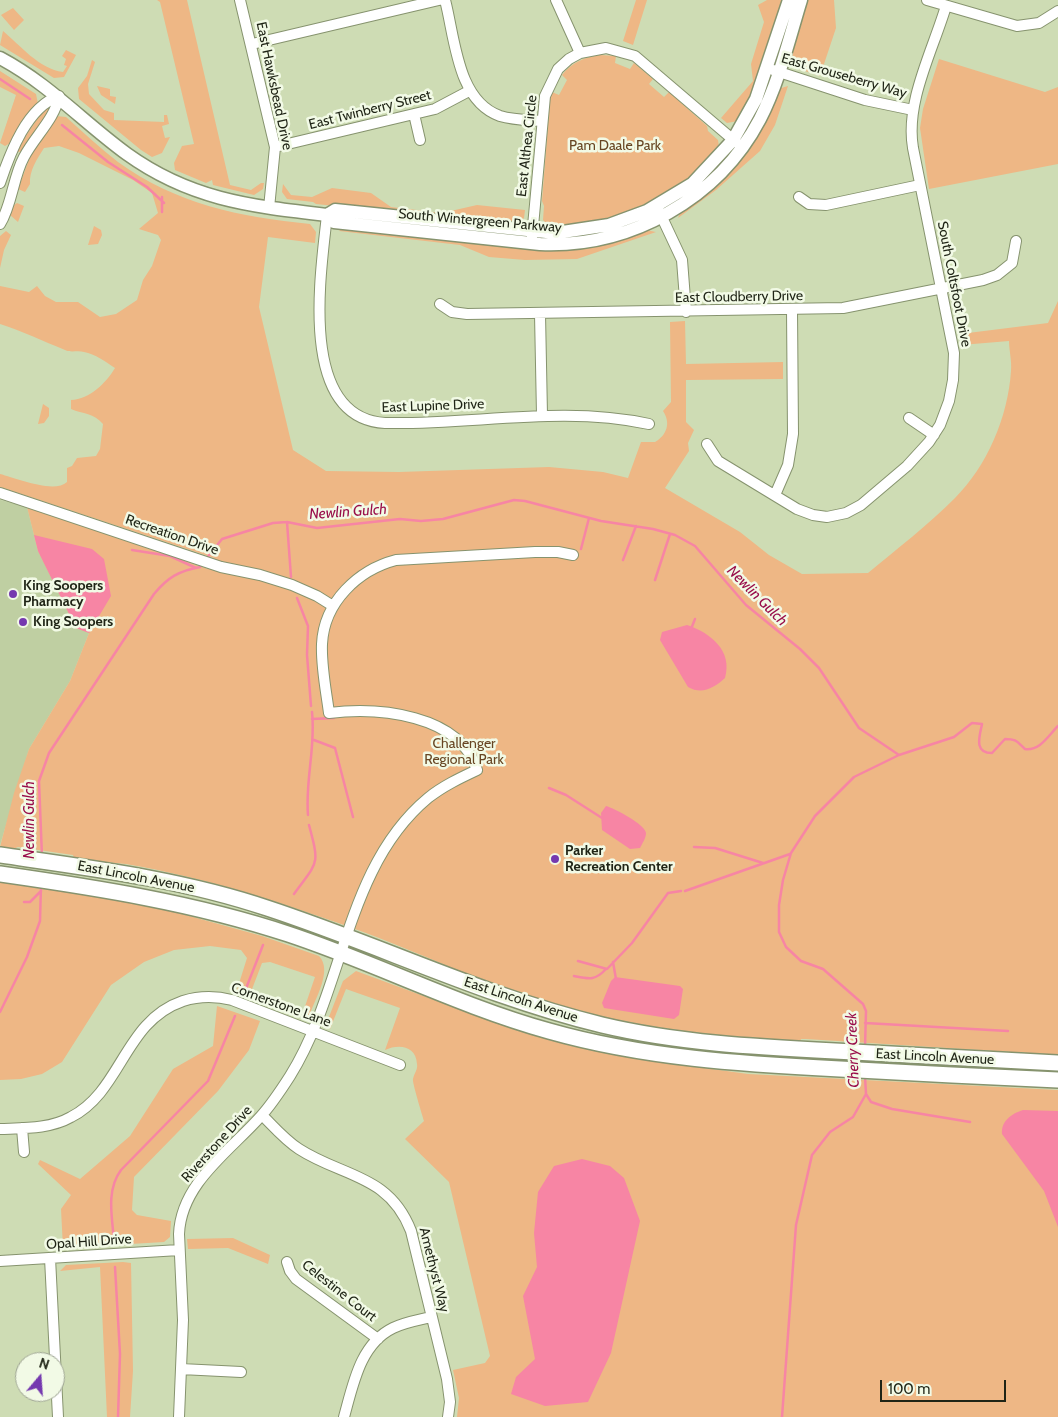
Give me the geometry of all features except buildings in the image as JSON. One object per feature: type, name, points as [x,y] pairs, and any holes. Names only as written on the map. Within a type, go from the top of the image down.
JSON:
[{"type":"main road","name":"East Lincoln Avenue","points":[[7,856],[145,877],[238,899],[347,937],[512,1000],[572,1017],[675,1038],[800,1050],[1058,1063]]},
{"type":"main road","name":"East Lincoln Avenue","points":[[6,875],[160,899],[222,914],[341,954],[506,1017],[549,1031],[633,1050],[668,1056],[799,1067],[1057,1080]]},
{"type":"street","name":"East Hawksbead Drive","points":[[240,0],[275,147],[269,208]]},
{"type":"street","points":[[252,44],[439,0]]},
{"type":"street","points":[[445,0],[469,90],[480,104],[494,113],[509,118],[542,121]]},
{"type":"street","points":[[556,0],[580,53]]},
{"type":"street","name":"South Wintergreen Parkway","points":[[772,70],[789,0]]},
{"type":"street","name":"South Wintergreen Parkway","points":[[0,58],[31,76],[59,96],[118,147],[159,174],[215,197],[269,208],[327,215],[335,210],[532,238],[596,228],[659,211],[692,184],[738,143],[756,99],[772,70],[801,0]]},
{"type":"street","points":[[927,0],[1017,26],[1039,23],[1058,11]]},
{"type":"street","name":"South Coltsfoot Drive","points":[[707,444],[718,461],[797,509],[813,515],[833,516],[846,513],[861,505],[907,466],[934,435],[949,401],[954,372],[954,353],[912,141],[914,110],[946,6]]},
{"type":"street","name":"East Althea Circle","points":[[532,238],[545,96],[550,81],[563,64],[580,53],[606,48],[635,56],[738,143]]},
{"type":"street","name":"East Grouseberry Way","points":[[772,70],[865,100],[914,110]]},
{"type":"street","name":"East Twinberry Street","points":[[275,147],[414,114],[441,106],[469,90]]},
{"type":"street","points":[[0,183],[8,158],[23,130],[46,100],[59,96],[57,109],[39,131],[23,159],[0,224]]},
{"type":"street","points":[[414,114],[420,140]]},
{"type":"street","points":[[799,197],[809,204],[826,205],[920,185]]},
{"type":"street","points":[[659,211],[682,260],[686,312]]},
{"type":"street","name":"East Lupine Drive","points":[[327,215],[318,299],[324,357],[332,385],[346,406],[361,417],[385,423],[542,415],[598,416],[649,424]]},
{"type":"street","name":"East Cloudberry Drive","points":[[440,304],[459,314],[686,312],[843,308],[997,275],[1012,263],[1016,242]]},
{"type":"street","points":[[775,495],[788,465],[793,434],[792,310]]},
{"type":"street","points":[[540,314],[542,415]]},
{"type":"street","points":[[909,418],[934,435]]},
{"type":"street","name":"Recreation Drive","points":[[0,493],[221,567],[260,575],[317,596],[333,606]]},
{"type":"street","points":[[347,937],[359,903],[377,863],[396,831],[435,793],[477,770],[472,757],[464,746],[447,732],[431,723],[400,716],[357,711],[329,713],[322,643],[326,624],[333,606],[347,588],[360,577],[380,565],[396,560],[535,552],[558,552],[573,555]]},
{"type":"street","name":"Riverstone Drive","points":[[180,1417],[183,1320],[179,1250],[180,1221],[190,1194],[204,1174],[262,1115],[294,1069],[313,1031],[347,937]]},
{"type":"street","name":"Cornerstone Lane","points":[[0,1129],[54,1124],[82,1111],[102,1090],[147,1022],[164,1009],[186,1000],[204,997],[226,999],[400,1065]]},
{"type":"street","name":"Amethyst Way","points":[[262,1115],[299,1149],[380,1188],[397,1206],[411,1230],[447,1379],[450,1402],[448,1417]]},
{"type":"street","points":[[22,1128],[24,1152]]},
{"type":"street","name":"Opal Hill Drive","points":[[0,1261],[179,1250]]},
{"type":"street","points":[[50,1258],[58,1417]]},
{"type":"street","name":"Celestine Court","points":[[287,1262],[290,1272],[296,1279],[378,1339]]},
{"type":"street","points":[[344,1417],[361,1362],[378,1339],[395,1327],[431,1317]]},
{"type":"street","points":[[181,1369],[241,1372]]},
{"type":"shaded area","points":[[0,500],[27,507],[38,551],[89,633],[70,681],[29,749],[0,845]]},
{"type":"shaded area","points":[[34,535],[92,549],[104,559],[111,596],[89,633],[76,628],[38,551]]},
{"type":"shaded area","points":[[687,625],[712,638],[723,651],[726,659],[725,678],[717,685],[708,689],[698,690],[688,687],[660,640],[662,632]]},
{"type":"shaded area","points":[[606,806],[629,817],[645,830],[645,837],[640,848],[630,849],[602,830],[601,813]]},
{"type":"shaded area","points":[[615,977],[680,986],[683,989],[679,1015],[674,1019],[604,1008],[602,1003],[611,981]]},
{"type":"shaded area","points":[[1023,1110],[1058,1111],[1058,1227],[1044,1191],[1002,1134],[1005,1122]]},
{"type":"shaded area","points":[[582,1159],[610,1166],[624,1178],[640,1221],[611,1353],[588,1402],[545,1406],[511,1394],[516,1377],[535,1359],[523,1296],[537,1267],[534,1233],[538,1192],[554,1166]]},
{"type":"green space","points":[[157,0],[187,0],[230,185],[251,190],[264,183],[263,189],[254,195],[213,185],[212,180],[206,183],[175,170],[174,163],[182,146],[194,144],[160,2]]},
{"type":"green space","points":[[636,0],[647,0],[633,45],[623,41]]},
{"type":"green space","points":[[767,0],[783,0],[753,91],[738,121],[727,123],[721,118],[753,81],[751,64],[764,22],[758,5]]},
{"type":"green space","points":[[805,0],[834,0],[836,28],[820,76],[793,67],[787,57]]},
{"type":"green space","points":[[13,8],[24,20],[14,30],[1,15]]},
{"type":"green space","points":[[3,31],[38,61],[54,70],[63,72],[67,66],[64,65],[66,59],[62,56],[66,50],[76,55],[64,77],[54,78],[0,45]]},
{"type":"green space","name":"Pam Daale Park","points":[[600,55],[616,56],[615,63],[630,69],[634,63],[653,79],[649,84],[664,97],[669,92],[707,126],[708,131],[718,140],[719,147],[690,180],[626,216],[550,227],[543,220],[544,206],[542,201],[550,98],[552,92],[559,95],[567,80],[562,75],[574,63]]},
{"type":"green space","points":[[939,59],[1045,92],[1058,87],[1058,164],[929,189],[920,128],[923,109]]},
{"type":"green space","points":[[92,60],[95,62],[88,84],[89,94],[104,110],[114,113],[114,120],[164,122],[164,115],[167,115],[169,124],[162,126],[165,138],[170,137],[162,153],[152,157],[141,150],[79,99],[78,88],[87,76]]},
{"type":"green space","points":[[0,71],[36,94],[38,104],[12,142],[5,146],[0,143],[16,95],[0,87]]},
{"type":"green space","points":[[97,86],[110,89],[110,96],[116,97],[115,104],[101,95]]},
{"type":"green space","points":[[788,86],[775,125],[760,151],[716,190],[678,218],[680,213],[694,203],[778,89]]},
{"type":"green space","points":[[46,106],[51,108],[23,151],[18,152],[17,149]]},
{"type":"green space","name":"Challenger Regional Park","points":[[56,116],[66,117],[118,162],[140,176],[186,198],[234,212],[310,224],[316,232],[315,243],[268,237],[259,307],[293,450],[326,471],[399,472],[549,467],[603,472],[628,478],[641,442],[655,442],[665,432],[667,420],[663,411],[671,402],[670,322],[685,321],[686,364],[783,362],[783,379],[686,380],[686,422],[694,430],[688,443],[689,451],[665,488],[740,532],[769,555],[802,574],[868,573],[955,498],[977,471],[994,440],[1005,406],[1011,367],[1009,341],[961,345],[960,334],[1048,323],[1058,301],[1058,1055],[806,1039],[801,1039],[800,1042],[770,1040],[682,1031],[623,1021],[539,1001],[308,912],[218,885],[126,864],[80,859],[74,858],[73,855],[18,847],[13,849],[0,847],[14,793],[29,749],[70,681],[89,633],[76,628],[38,551],[27,507],[208,569],[214,558],[0,487],[0,474],[44,486],[61,485],[67,482],[67,468],[72,466],[77,458],[96,456],[100,449],[103,424],[92,416],[71,409],[71,400],[85,397],[97,389],[115,368],[92,354],[82,351],[67,351],[0,324],[0,286],[29,292],[37,286],[45,296],[56,302],[78,302],[100,317],[116,314],[137,300],[143,280],[152,266],[161,240],[158,235],[139,229],[158,213],[152,193],[133,180],[79,153],[59,146],[44,148],[34,165],[30,184],[25,192],[18,189],[33,149]]},
{"type":"green space","points":[[283,184],[291,195],[312,197],[332,188],[371,193],[391,207],[442,213],[477,205],[525,210],[524,218],[515,225],[316,204],[287,199],[282,192]]},
{"type":"green space","points":[[17,203],[24,206],[18,222],[10,215],[14,205]]},
{"type":"green space","points":[[94,226],[101,230],[102,235],[98,244],[88,245]]},
{"type":"green space","points":[[343,228],[603,244],[646,230],[656,232],[577,259],[525,260],[489,257],[460,245],[339,231]]},
{"type":"green space","points":[[6,231],[11,235],[4,250],[0,268],[0,236]]},
{"type":"green space","points":[[43,404],[49,408],[49,416],[44,423],[38,424]]},
{"type":"green space","points":[[0,882],[146,904],[262,936],[319,956],[323,962],[324,969],[322,985],[310,1014],[301,1018],[315,977],[270,962],[262,963],[249,997],[236,993],[247,958],[241,950],[210,946],[174,950],[144,962],[111,985],[62,1062],[42,1074],[21,1079],[0,1080]]},
{"type":"green space","points":[[356,971],[502,1025],[572,1046],[640,1059],[748,1074],[1058,1090],[1058,1417],[457,1417],[459,1398],[453,1370],[485,1363],[490,1356],[449,1182],[405,1139],[424,1121],[413,1081],[417,1066],[416,1058],[406,1048],[395,1047],[385,1050],[400,1008],[346,989],[330,1029],[327,1022],[343,981]]},
{"type":"green space","points":[[217,1006],[260,1021],[249,1050],[218,1091],[134,1177],[132,1210],[137,1215],[171,1221],[170,1237],[164,1242],[63,1248],[61,1209],[71,1195],[38,1164],[40,1160],[80,1179],[130,1136],[173,1069],[213,1046]]},
{"type":"green space","points":[[806,1056],[995,1066],[995,1071],[805,1061]]},
{"type":"green space","points":[[233,1238],[270,1255],[268,1264],[228,1248],[188,1249],[187,1239]]},
{"type":"green space","points":[[131,1263],[133,1371],[130,1417],[107,1417],[100,1267],[60,1271],[66,1265]]},
{"type":"waterway","points":[[0,79],[30,99]]},
{"type":"waterway","points":[[62,125],[108,162],[147,187],[164,203]]},
{"type":"waterway","points":[[162,197],[162,212]]},
{"type":"waterway","name":"Newlin Gulch","points":[[206,559],[222,539],[273,523],[287,522],[317,528],[400,519],[421,521],[443,519],[514,500],[525,501],[601,521],[653,529],[675,535],[695,546],[746,605],[800,649],[819,668],[859,728],[899,755]]},
{"type":"waterway","points":[[581,549],[589,518]]},
{"type":"waterway","points":[[287,522],[291,577]]},
{"type":"waterway","points":[[623,560],[636,526]]},
{"type":"waterway","points":[[655,580],[670,534]]},
{"type":"waterway","points":[[132,550],[170,556],[196,568]]},
{"type":"waterway","name":"Newlin Gulch","points":[[42,857],[39,781],[49,753],[154,594],[174,576],[200,567],[203,563]]},
{"type":"waterway","points":[[297,598],[308,626],[307,655],[311,706]]},
{"type":"waterway","points":[[691,629],[695,619]]},
{"type":"waterway","points":[[308,815],[307,802],[313,738],[312,712]]},
{"type":"waterway","points":[[312,719],[334,718]]},
{"type":"waterway","name":"Cherry Creek","points":[[865,1048],[866,1011],[863,1004],[823,969],[801,961],[786,947],[779,932],[779,905],[783,880],[791,853],[815,816],[854,777],[899,755],[954,737],[972,723],[982,724],[979,738],[980,747],[982,750],[992,753],[1005,739],[1014,740],[1025,749],[1035,748],[1058,726]]},
{"type":"waterway","points":[[314,740],[335,748],[353,817]]},
{"type":"waterway","points":[[549,788],[566,795],[602,818]]},
{"type":"waterway","points":[[294,894],[315,862],[315,848],[309,825]]},
{"type":"waterway","points":[[694,847],[715,848],[763,863]]},
{"type":"waterway","points":[[685,891],[790,854]]},
{"type":"waterway","name":"Newlin Gulch","points":[[0,1012],[27,957],[40,921],[41,885]]},
{"type":"waterway","points":[[24,902],[30,902],[41,891]]},
{"type":"waterway","points":[[578,961],[607,969],[632,943],[668,893],[681,891]]},
{"type":"waterway","points":[[245,991],[263,945]]},
{"type":"waterway","points":[[613,962],[616,979]]},
{"type":"waterway","points":[[574,976],[592,978],[598,976],[606,969]]},
{"type":"waterway","points":[[114,1240],[111,1204],[116,1178],[121,1170],[208,1081],[235,1016]]},
{"type":"waterway","points":[[865,1023],[1008,1031]]},
{"type":"waterway","name":"Cherry Creek","points":[[782,1417],[796,1225],[812,1155],[830,1132],[853,1117],[866,1094],[865,1076]]},
{"type":"waterway","points":[[866,1094],[871,1102],[892,1109],[970,1122]]},
{"type":"waterway","points":[[115,1267],[120,1354],[118,1417]]},
{"type":"place","name":"King Soopers Pharmacy","points":[[13,594]]},
{"type":"place","name":"King Soopers","points":[[23,622]]},
{"type":"place","name":"Parker Recreation Center","points":[[555,859]]}]
